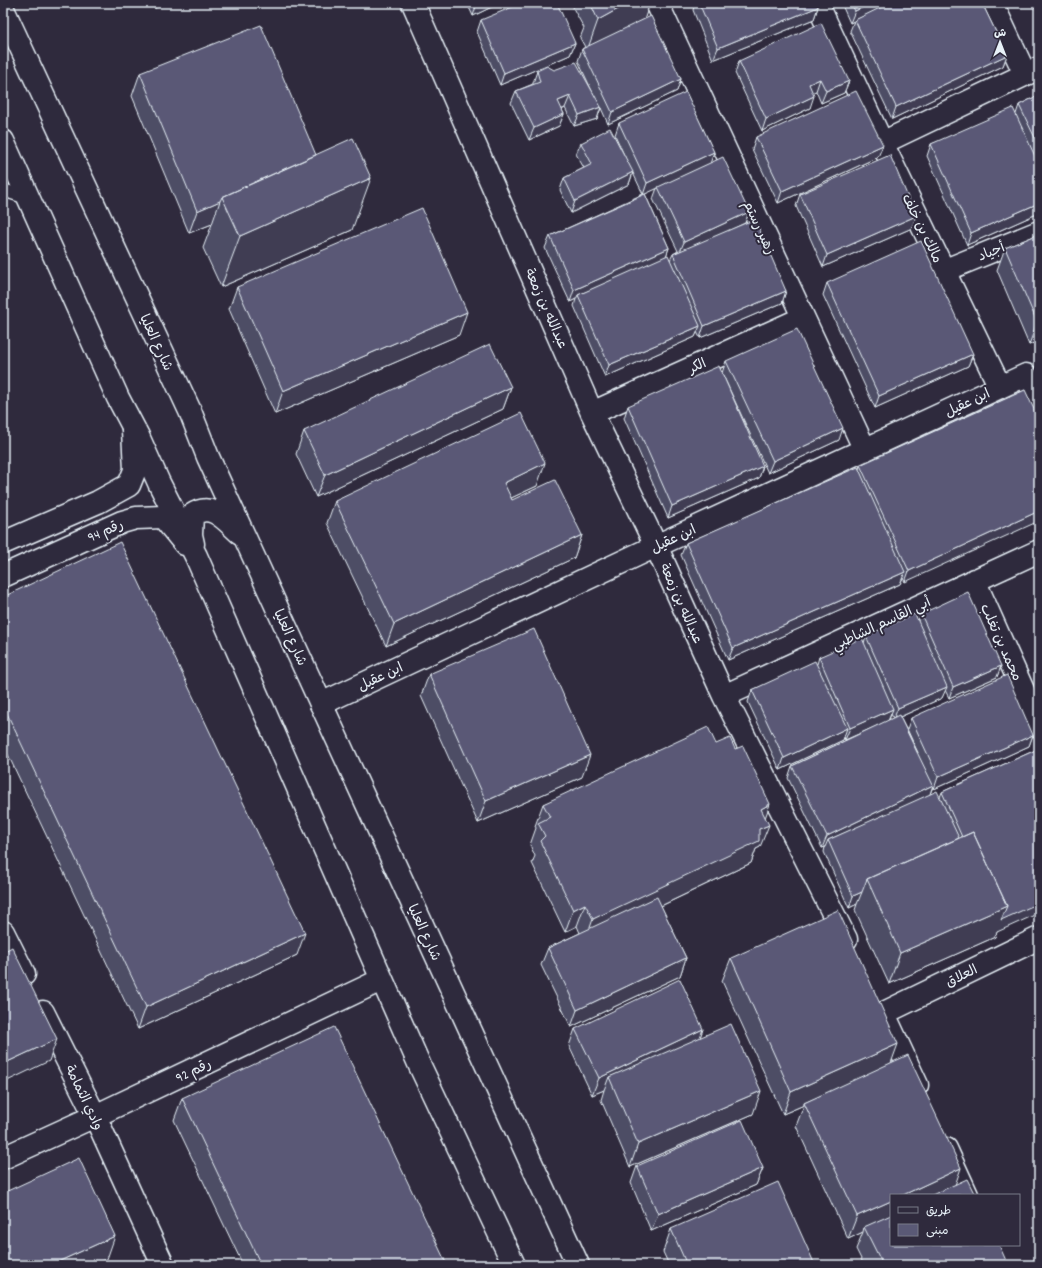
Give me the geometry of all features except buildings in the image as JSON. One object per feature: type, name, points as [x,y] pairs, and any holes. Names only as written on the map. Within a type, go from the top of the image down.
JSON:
[{"type":"street","name":"عبدالله بن زمعة","points":[[414,3],[592,413],[656,546],[724,696],[855,956]]},
{"type":"street","name":"زهير رستم","points":[[657,3],[865,450]]},
{"type":"street","name":"مالك بن خلف","points":[[818,3],[882,142],[1000,387]]},
{"type":"street","points":[[882,142],[1032,71],[992,3]]},
{"type":"street","name":"شارع العليا","points":[[3,9],[190,411],[208,457],[578,1265]]},
{"type":"street","points":[[3,141],[118,398],[196,556],[381,980],[423,1073],[514,1265]]},
{"type":"street","name":"أجياد","points":[[943,270],[1039,232]]},
{"type":"street","name":"الكر","points":[[592,413],[803,318]]},
{"type":"street","name":"ابن عقيل","points":[[321,704],[656,546],[1026,375],[1039,403]]},
{"type":"street","name":"رقم 94","points":[[3,543],[98,502],[128,485],[135,470],[133,430]]},
{"type":"street","points":[[196,556],[191,535],[192,516],[197,512],[209,510],[219,515],[245,538]]},
{"type":"street","name":"رقم 94","points":[[3,576],[122,522],[136,518],[163,517],[196,556]]},
{"type":"street","name":"أبي القاسم الشاطبي","points":[[724,696],[1039,551]]},
{"type":"street","name":"محمد بن تغلب","points":[[974,580],[1039,726]]},
{"type":"street","name":"وادي الثمامة","points":[[3,932],[95,1116],[163,1265]]},
{"type":"street","name":"العلاق","points":[[925,1104],[880,1006],[1039,938]]},
{"type":"street","name":"رقم 92","points":[[3,1158],[381,980]]},
{"type":"street","points":[[938,1132],[967,1194]]},
{"type":"lane","points":[[3,190],[30,199]]}]
